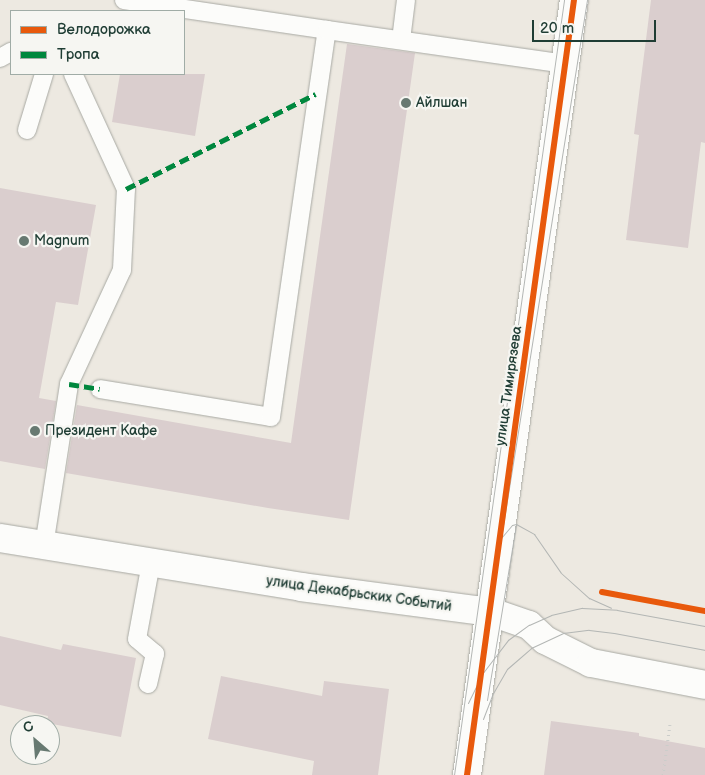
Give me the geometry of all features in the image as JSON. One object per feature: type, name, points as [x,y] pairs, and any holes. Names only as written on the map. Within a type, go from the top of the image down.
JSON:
[{"type":"street","name":"улица Тимирязева","points":[[467,775],[574,0]]},
{"type":"street","name":"улица Декабрьских Событий","points":[[0,538],[301,587],[491,612],[529,625],[545,640],[591,663],[705,685]]},
{"type":"lane","points":[[124,0],[566,64]]},
{"type":"lane","points":[[401,40],[406,0]]},
{"type":"lane","points":[[100,389],[271,417],[326,30]]},
{"type":"lane","points":[[27,130],[44,75]]},
{"type":"lane","points":[[44,546],[69,384],[122,270],[126,188],[73,75]]},
{"type":"lane","points":[[148,684],[154,654],[137,640],[151,563]]},
{"type":"path","points":[[662,775],[670,724]]},
{"type":"building","points":[[651,0],[705,0],[705,143],[701,142],[688,248],[626,240],[639,135],[634,134]]},
{"type":"building","points":[[347,44],[415,53],[349,520],[66,473],[77,405],[291,443]]},
{"type":"building","points":[[205,74],[195,136],[112,122],[120,75]]},
{"type":"building","points":[[0,188],[96,205],[78,305],[56,302],[39,398],[56,401],[45,469],[0,461]]},
{"type":"building","points":[[0,636],[61,650],[63,644],[136,658],[121,737],[60,725],[60,715],[44,715],[0,705]]},
{"type":"building","points":[[221,676],[322,696],[324,681],[389,689],[378,775],[312,775],[314,761],[208,739]]},
{"type":"building","points":[[551,721],[639,733],[639,736],[705,748],[705,775],[544,775]]},
{"type":"tram line","points":[[454,775],[564,0]]},
{"type":"tram line","points":[[516,524],[512,525],[501,538],[587,0]]},
{"type":"tram line","points":[[516,524],[534,534],[561,573],[589,598],[611,608]]},
{"type":"tram line","points":[[487,700],[516,524]]},
{"type":"tram line","points":[[468,703],[482,674],[508,640],[529,625],[551,615],[582,608],[617,610],[705,626]]},
{"type":"tram line","points":[[483,719],[492,695],[507,669],[531,648],[563,633],[589,630],[705,650]]},
{"type":"marked path","points":[[126,189],[316,94]]},
{"type":"marked path","points":[[69,384],[100,389]]},
{"type":"cycle path","points":[[467,775],[574,0]]},
{"type":"cycle path","points":[[602,592],[705,611]]},
{"type":"place","name":"Айлшан","points":[[406,103]]},
{"type":"place","name":"Magnum","points":[[24,241]]},
{"type":"place","name":"Президент Кафе","points":[[35,431]]}]
